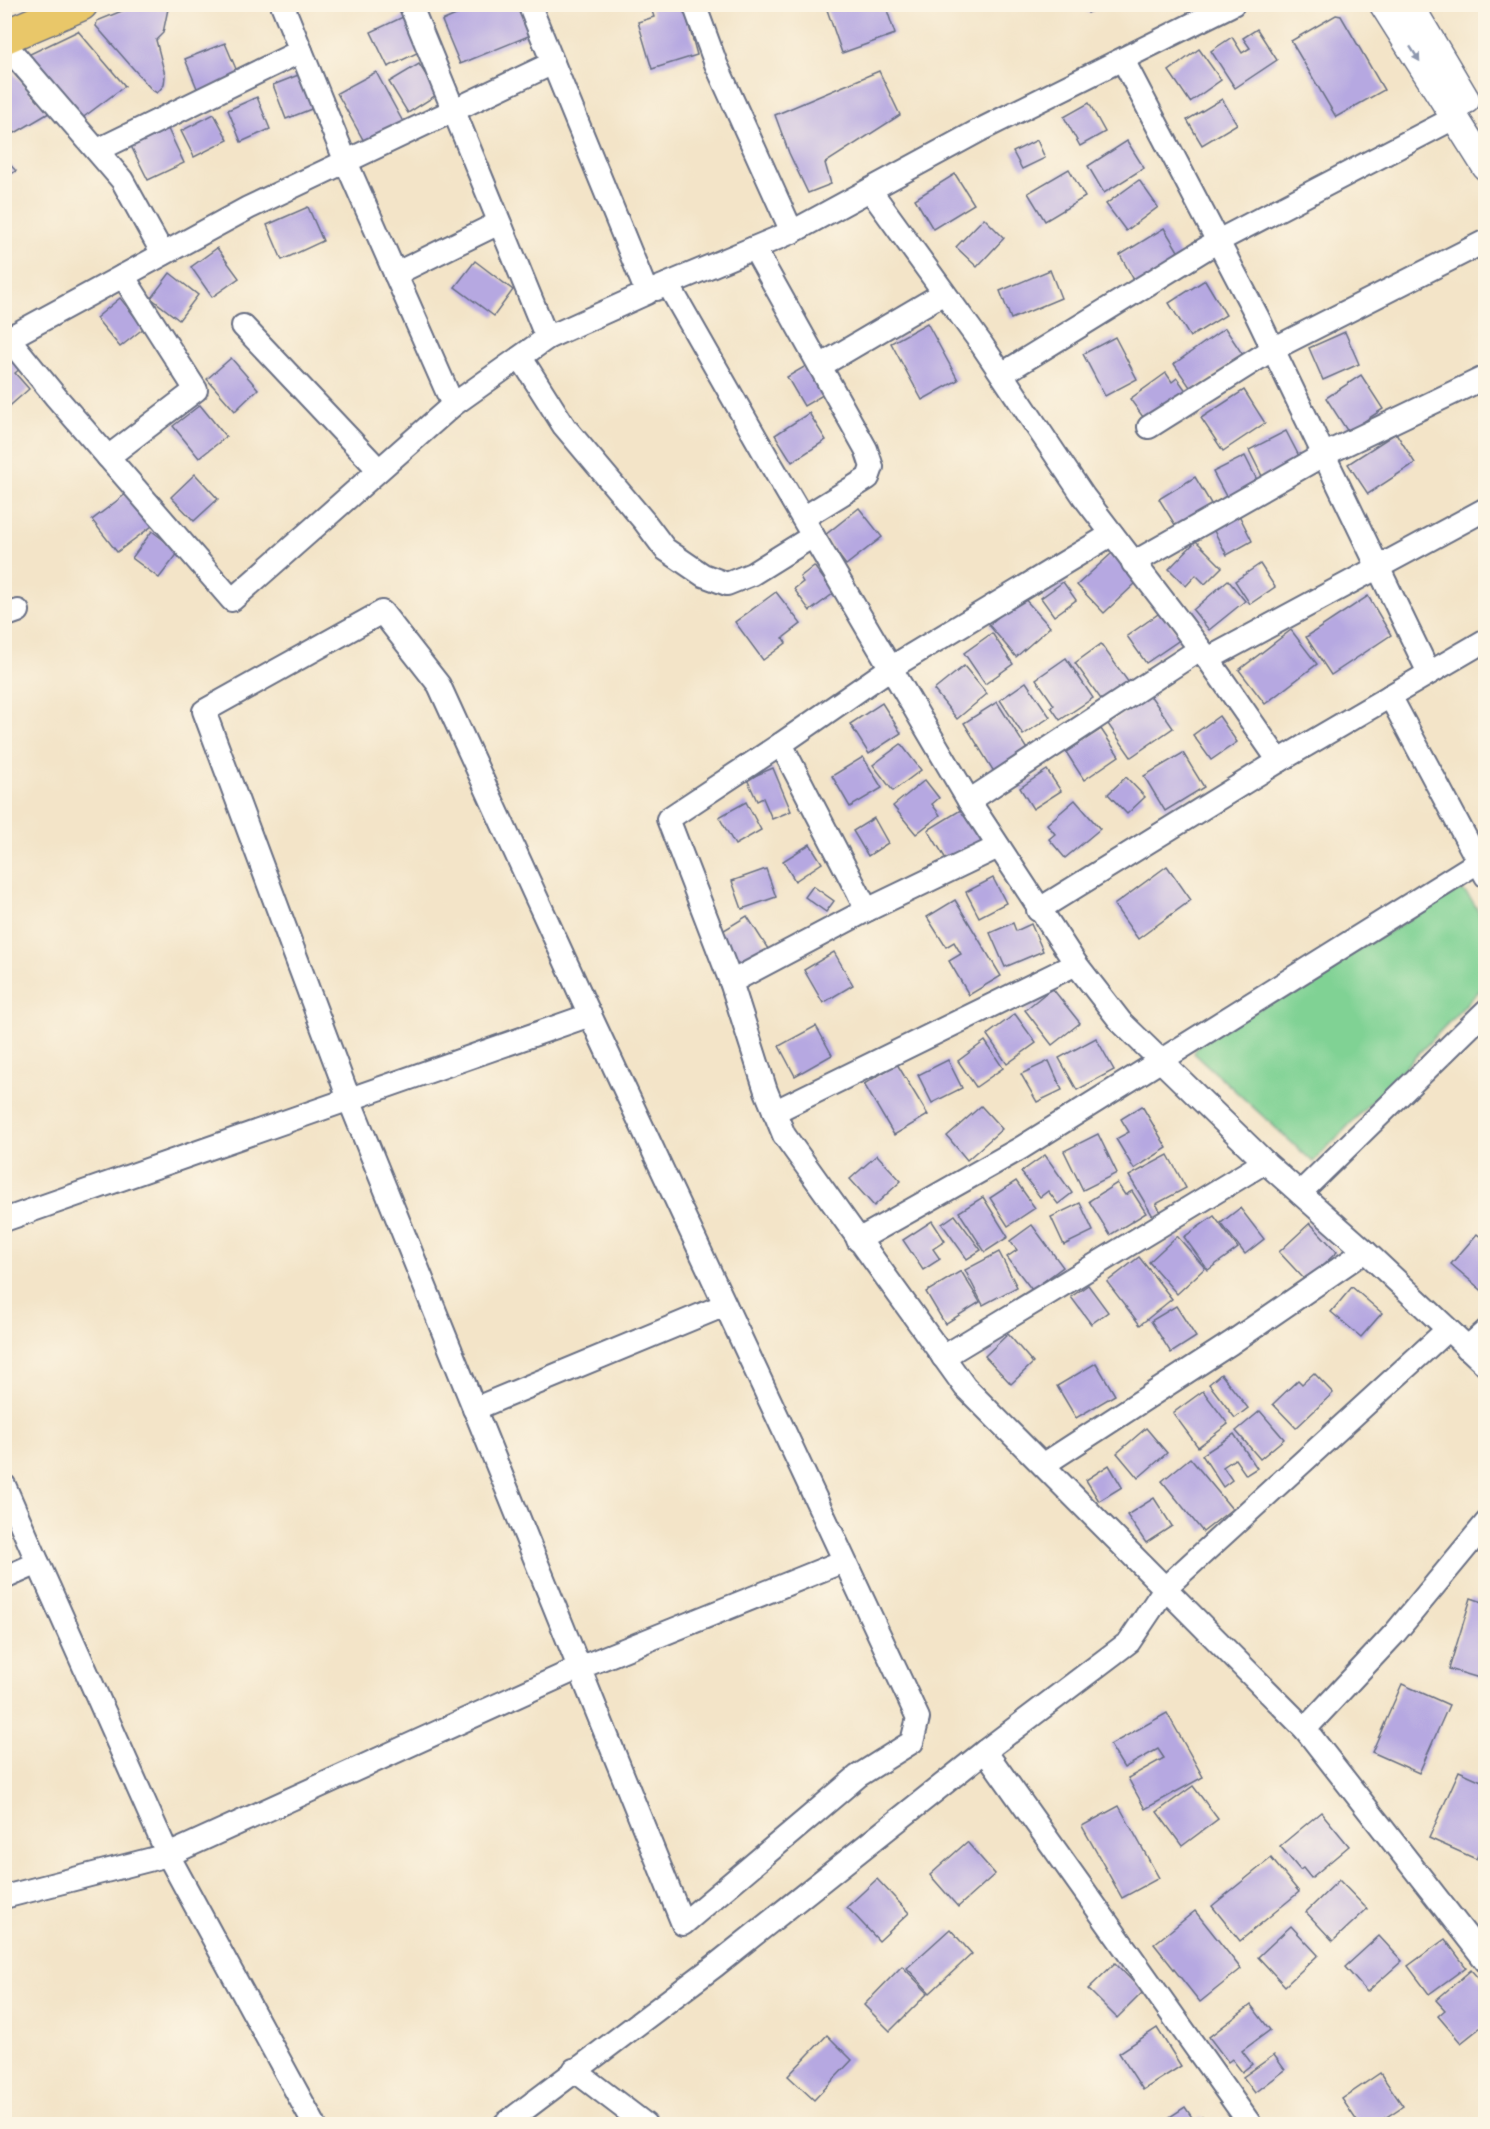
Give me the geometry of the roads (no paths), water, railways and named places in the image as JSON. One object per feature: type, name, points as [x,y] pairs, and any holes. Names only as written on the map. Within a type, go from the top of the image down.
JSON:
[{"type":"main road","points":[[4,37],[81,4]]},
{"type":"street","points":[[282,4],[346,162],[453,405]]},
{"type":"street","points":[[410,4],[547,338]]},
{"type":"street","points":[[529,4],[553,63],[658,289],[808,527],[969,801],[1038,910],[1121,1022],[1265,1162],[1365,1251],[1485,1365]]},
{"type":"street","points":[[694,4],[716,64],[792,232]]},
{"type":"street","points":[[553,63],[248,208],[7,336],[232,600],[453,405],[547,338],[792,232],[980,130],[1233,4]]},
{"type":"street","points":[[1383,4],[1456,117],[1485,167]]},
{"type":"street","points":[[1409,4],[1485,132]]},
{"type":"street","points":[[4,43],[123,180],[163,254]]},
{"type":"street","points":[[98,150],[301,51]]},
{"type":"street","points":[[1123,60],[1273,349],[1429,673]]},
{"type":"street","points":[[1002,374],[1218,241],[1456,117]]},
{"type":"street","points":[[870,190],[1002,374],[1112,534],[1204,654],[1279,761]]},
{"type":"street","points":[[395,274],[499,223]]},
{"type":"street","points":[[1149,427],[1273,349],[1485,241]]},
{"type":"street","points":[[521,358],[564,426],[665,549],[689,566],[727,584],[752,574],[868,478],[872,467],[866,449],[754,248]]},
{"type":"street","points":[[108,457],[196,390],[123,276]]},
{"type":"street","points":[[820,366],[944,293]]},
{"type":"street","points":[[243,326],[379,470]]},
{"type":"street","points":[[1133,562],[1323,455],[1485,377]]},
{"type":"street","points":[[969,801],[1204,654],[1378,568],[1485,509]]},
{"type":"street","points":[[1112,534],[892,667],[668,819],[731,982],[774,1112],[784,1135],[858,1240],[965,1387],[1305,1729],[1485,1961]]},
{"type":"street","points":[[382,612],[439,685],[590,1015],[918,1718],[912,1742],[858,1776],[683,1924],[349,1100],[204,711],[382,612]]},
{"type":"street","points":[[1038,910],[1279,761],[1485,640]]},
{"type":"street","points":[[858,1240],[1021,1148],[1159,1060],[1482,869],[1390,696]]},
{"type":"street","points":[[781,744],[867,910]]},
{"type":"street","points":[[731,982],[867,910],[998,847]]},
{"type":"street","points":[[774,1112],[1076,964]]},
{"type":"street","points":[[1300,1193],[1485,1011]]},
{"type":"street","points":[[4,1220],[590,1015]]},
{"type":"street","points":[[944,1357],[1265,1162]]},
{"type":"street","points":[[1043,1465],[1231,1343],[1365,1251]]},
{"type":"street","points":[[474,1409],[725,1305]]},
{"type":"street","points":[[505,2124],[716,1965],[985,1751],[1129,1642],[1166,1587],[1447,1330]]},
{"type":"street","points":[[1467,1348],[1485,1331]]},
{"type":"street","points":[[4,1485],[168,1855],[314,2124]]},
{"type":"street","points":[[1305,1729],[1395,1633],[1485,1523]]},
{"type":"street","points":[[4,1897],[168,1855],[579,1668],[844,1561]]},
{"type":"street","points":[[4,1578],[38,1563]]},
{"type":"street","points":[[985,1751],[1250,2124]]},
{"type":"street","points":[[574,2070],[645,2124]]}]
